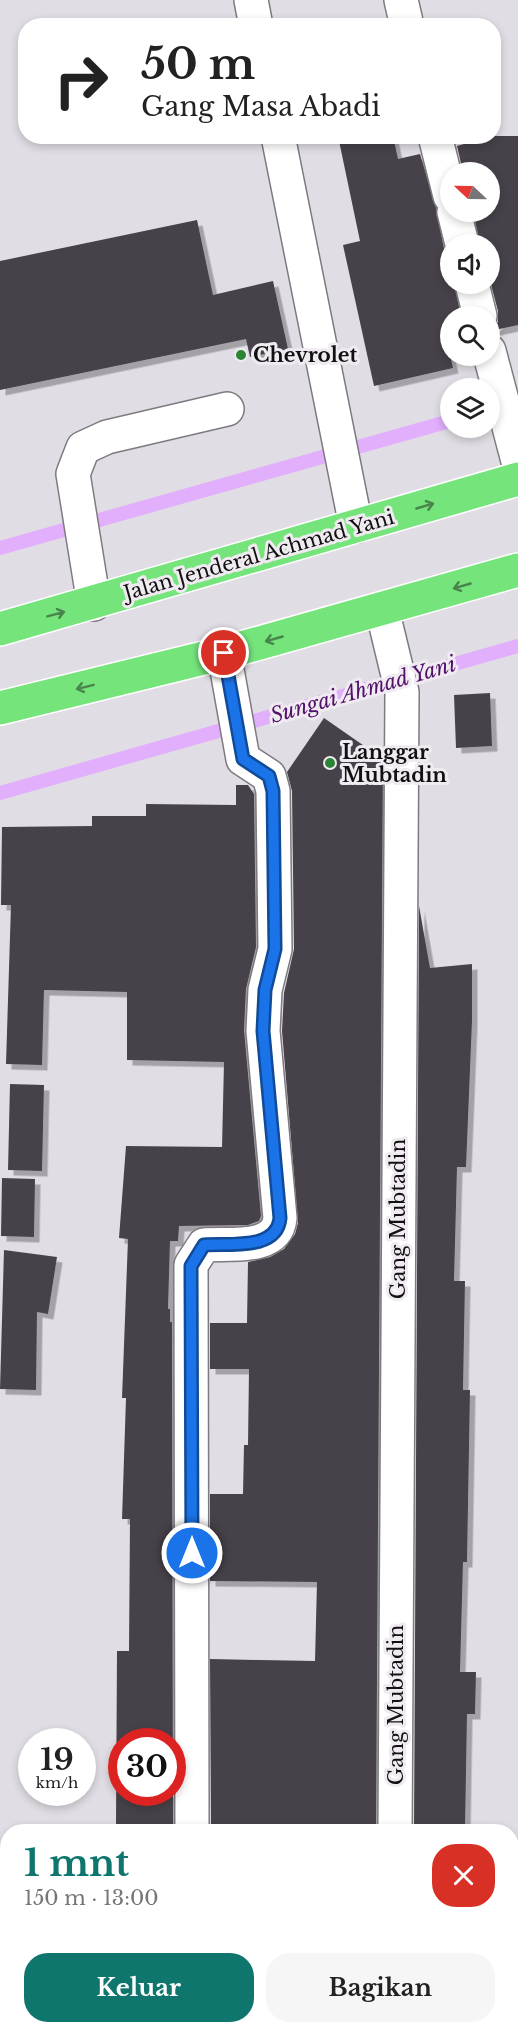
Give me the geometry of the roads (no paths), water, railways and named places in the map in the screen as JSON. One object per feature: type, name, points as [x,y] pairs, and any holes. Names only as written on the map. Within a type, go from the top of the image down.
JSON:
[{"type":"highway","name":"Jalan Jenderal Achmad Yani","points":[[0,629],[94,604],[518,479]]},
{"type":"highway","points":[[0,708],[224,653],[518,570]]},
{"type":"street","points":[[251,0],[254,18]]},
{"type":"street","points":[[401,0],[405,18]]},
{"type":"street","points":[[280,144],[356,526]]},
{"type":"street","points":[[437,144],[442,162]]},
{"type":"street","points":[[493,366],[518,461]]},
{"type":"street","points":[[94,604],[72,474],[83,448],[107,437],[227,409]]},
{"type":"street","name":"Gang Mubtadin","points":[[382,609],[399,678],[395,1824]]},
{"type":"street","points":[[192,1824],[191,1266],[204,1245],[260,1243],[273,1236],[279,1227],[280,1218],[263,1031],[265,990],[275,949],[273,791],[269,776],[243,759],[235,704],[224,653]]},
{"type":"waterway","name":"Sungai Ahmad Yani","points":[[0,548],[440,424]]},
{"type":"waterway","name":"Sungai Ahmad Yani","points":[[0,793],[518,646]]},
{"type":"place","name":"Chevrolet","points":[[241,355]]},
{"type":"place","name":"Langgar Mubtadin","points":[[330,763]]}]
